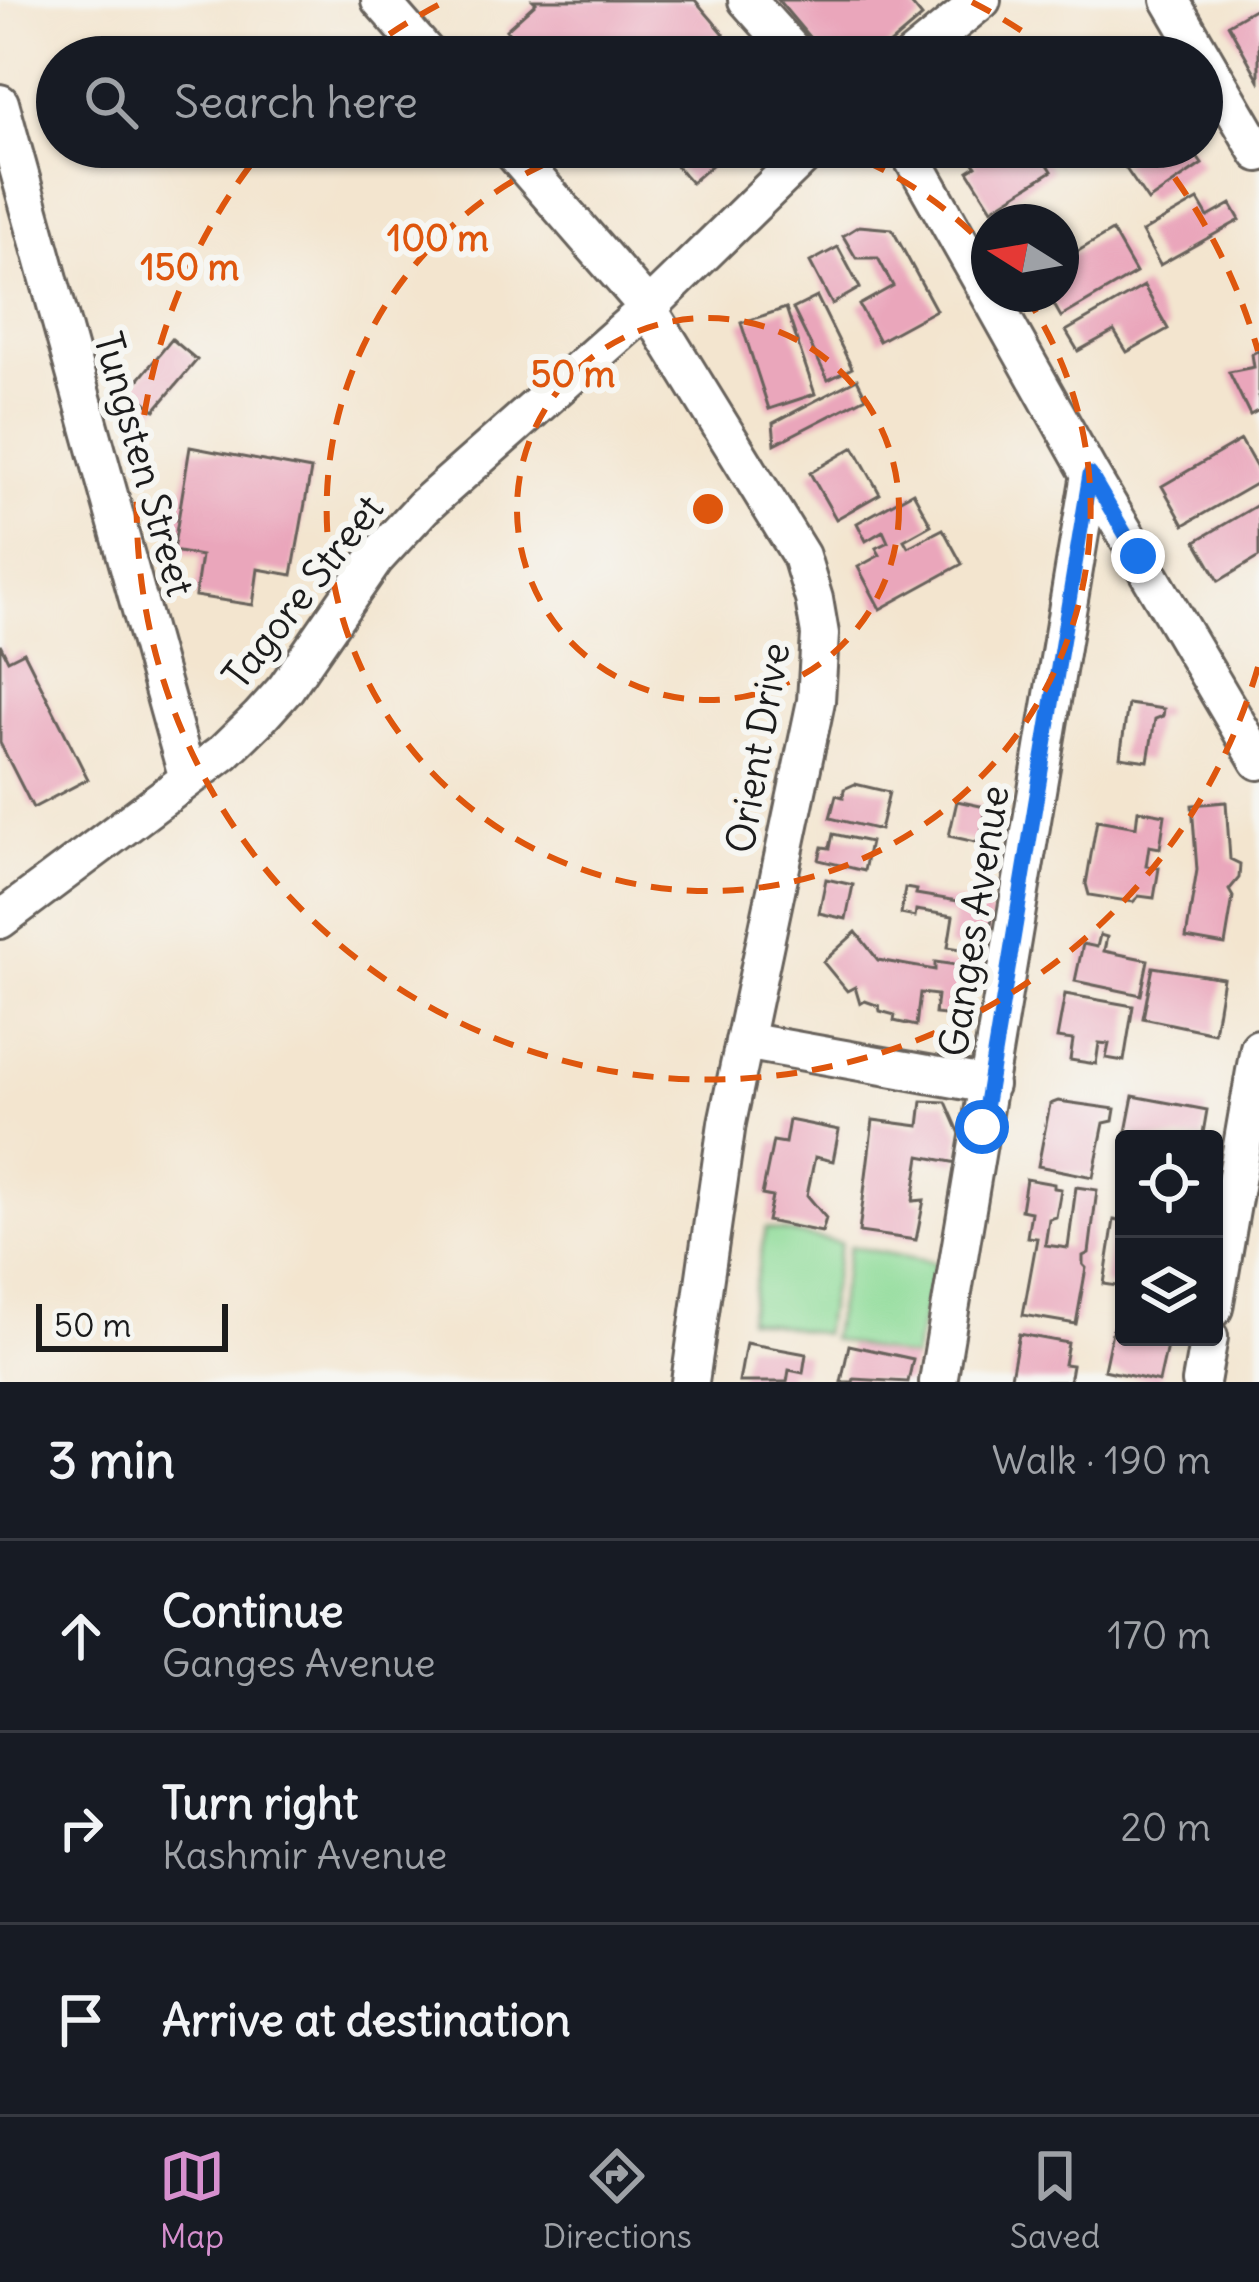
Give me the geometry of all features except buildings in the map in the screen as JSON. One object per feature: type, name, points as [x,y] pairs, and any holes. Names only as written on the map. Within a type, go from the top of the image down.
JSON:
[{"type":"street","points":[[380,0],[412,36]]},
{"type":"street","points":[[747,0],[779,36]]},
{"type":"street","points":[[938,36],[982,0]]},
{"type":"street","points":[[1170,0],[1191,36]]},
{"type":"street","points":[[1223,91],[1259,153]]},
{"type":"street","name":"Tungsten Street","points":[[0,103],[188,779]]},
{"type":"street","name":"Orient Drive","points":[[526,168],[648,308],[801,556],[820,634],[816,701],[743,1041],[690,1382]]},
{"type":"street","name":"Tagore Street","points":[[0,920],[224,752],[286,688],[396,534],[648,308],[791,168]]},
{"type":"street","points":[[918,168],[971,262]]},
{"type":"street","points":[[999,312],[1259,761]]},
{"type":"street","name":"Ganges Avenue","points":[[938,1382],[1090,474]]},
{"type":"street","points":[[743,1041],[989,1085]]},
{"type":"street","points":[[1223,1256],[1259,1048]]},
{"type":"street","points":[[1201,1382],[1207,1346]]},
{"type":"green space","points":[[766,1228],[841,1243],[823,1334],[748,1319]]},
{"type":"green space","points":[[850,1246],[936,1263],[913,1359],[831,1339]]},
{"type":"route","points":[[982,1127],[1090,474],[1138,556]]}]
